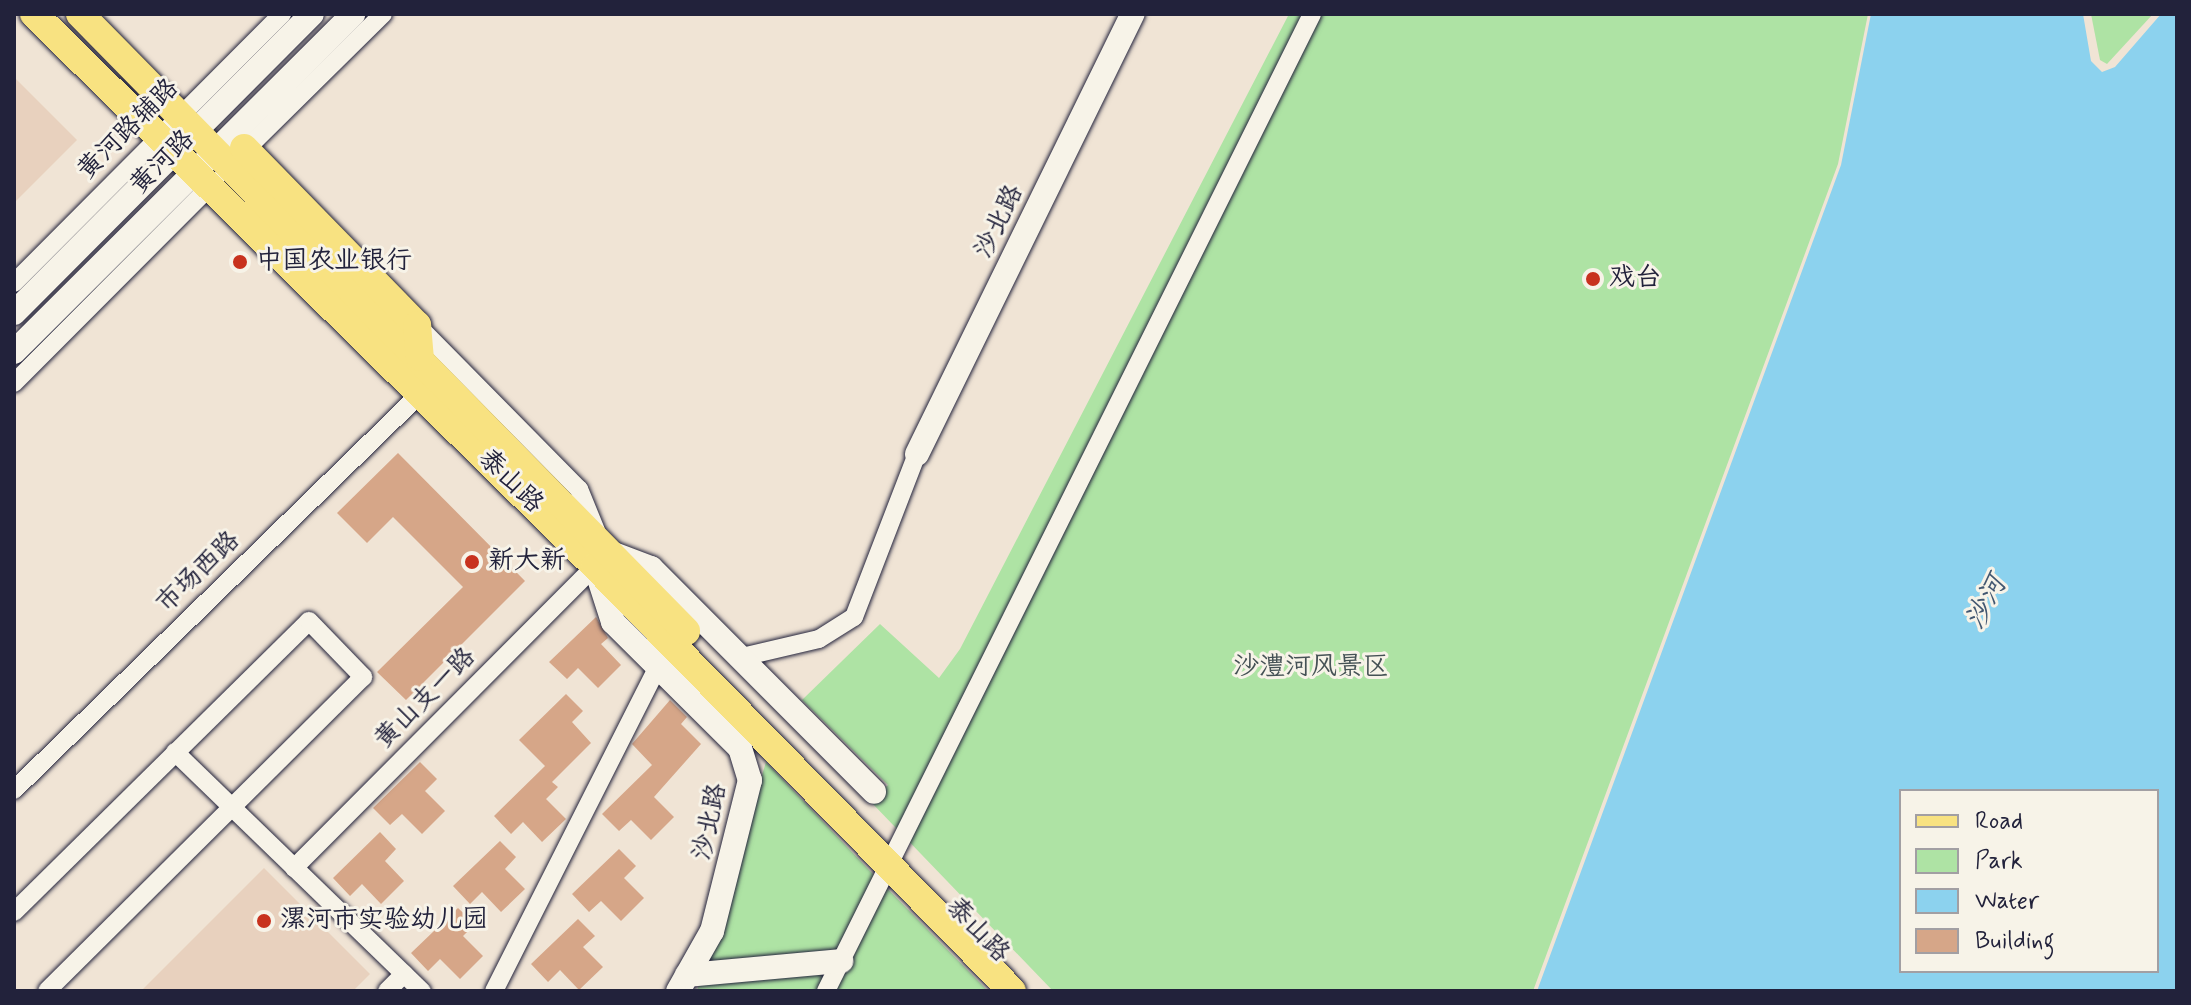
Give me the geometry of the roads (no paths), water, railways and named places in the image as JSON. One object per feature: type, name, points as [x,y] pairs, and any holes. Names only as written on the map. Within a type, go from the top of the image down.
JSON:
[{"type":"main road","name":"泰山路","points":[[34,14],[420,394],[602,554]]},
{"type":"main road","name":"泰山路","points":[[80,14],[190,121],[232,149],[602,554],[892,856],[1012,991]]},
{"type":"main road","points":[[232,149],[417,325],[420,357]]},
{"type":"main road","name":"泰山路","points":[[892,856],[1035,991]]},
{"type":"street","name":"黄河路辅路","points":[[190,121],[282,14]]},
{"type":"street","name":"黄河路","points":[[14,313],[166,145],[312,14]]},
{"type":"street","name":"黄河路","points":[[14,352],[202,180],[353,14]]},
{"type":"street","points":[[232,149],[383,14]]},
{"type":"street","name":"沙北路","points":[[917,454],[1133,14]]},
{"type":"street","points":[[826,991],[1312,14]]},
{"type":"street","name":"黄河路辅路","points":[[14,283],[166,145]]},
{"type":"street","points":[[14,383],[202,180]]},
{"type":"street","points":[[417,325],[579,489],[602,554],[651,568],[874,792]]},
{"type":"street","name":"市场西路","points":[[14,790],[420,394]]},
{"type":"street","points":[[742,657],[819,639],[854,617],[917,454]]},
{"type":"street","name":"沙北路","points":[[602,554],[613,622],[740,748],[750,780],[739,837],[712,931],[682,983]]},
{"type":"street","name":"黄山支一路","points":[[294,868],[602,554]]},
{"type":"street","points":[[14,912],[309,621],[363,677],[47,991]]},
{"type":"street","points":[[494,991],[658,667]]},
{"type":"street","points":[[175,752],[422,991]]},
{"type":"street","points":[[682,983],[841,961]]},
{"type":"street","points":[[387,991],[404,974]]},
{"type":"water","name":"沙河","points":[[1871,14],[2083,14],[2091,61],[2102,72],[2115,67],[2161,14],[2177,14],[2177,991],[1537,991],[1841,165]]},
{"type":"place","name":"中国农业银行","points":[[240,262]]},
{"type":"place","name":"戏台","points":[[1593,279]]},
{"type":"place","name":"新大新","points":[[472,562]]},
{"type":"place","name":"漯河市实验幼儿园","points":[[264,921]]},
{"type":"park label","name":"沙澧河风景区","points":[[1311,668]]}]
